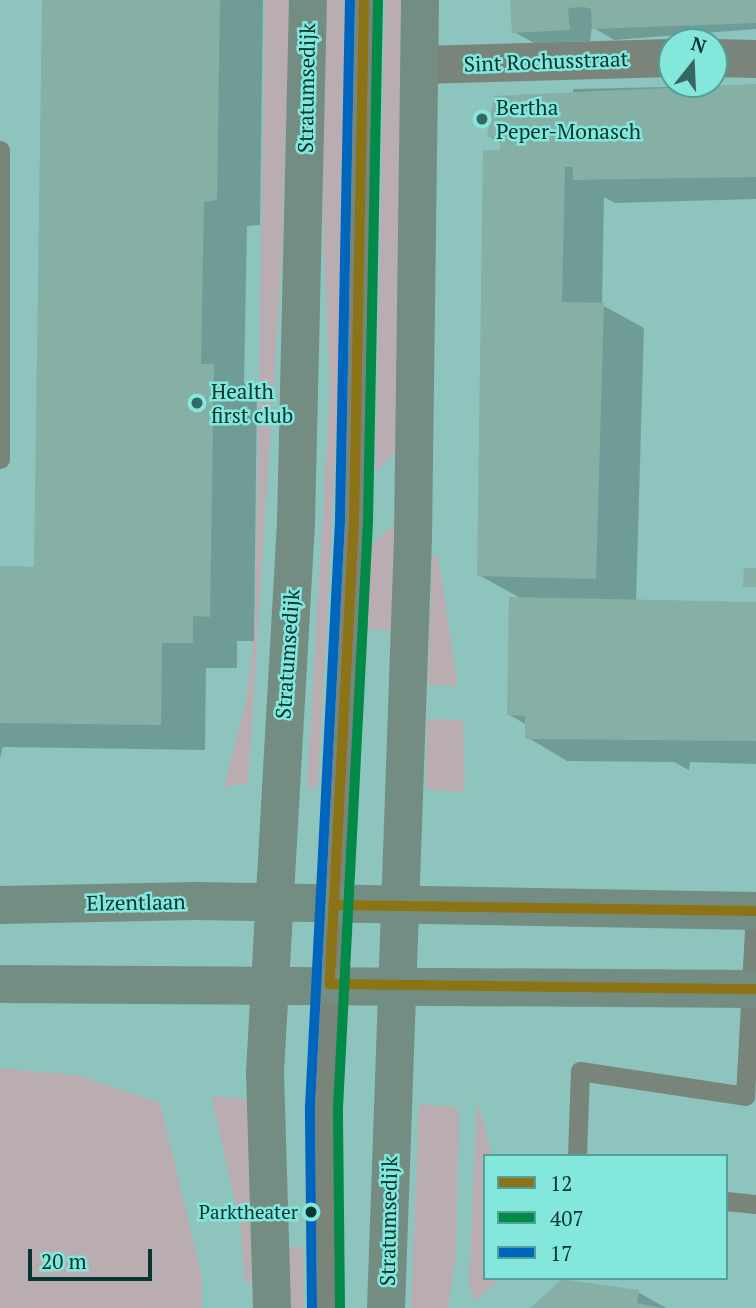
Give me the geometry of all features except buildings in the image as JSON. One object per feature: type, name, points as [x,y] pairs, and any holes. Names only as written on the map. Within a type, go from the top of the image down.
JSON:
[{"type":"main road","name":"Stratumsedijk","points":[[272,1308],[265,1073],[296,523],[309,0]]},
{"type":"main road","name":"Stratumsedijk","points":[[386,1308],[395,984],[411,619],[421,0]]},
{"type":"main road","name":"Elzentlaan","points":[[0,905],[273,904],[398,908],[756,911]]},
{"type":"main road","points":[[0,984],[269,983],[753,989]]},
{"type":"street","name":"Sint Rochusstraat","points":[[421,65],[658,58]]},
{"type":"street","points":[[728,58],[756,59]]},
{"type":"lane","points":[[326,1308],[330,984],[354,508],[364,0]]},
{"type":"lane","points":[[0,150],[0,459]]},
{"type":"lane","points":[[578,1154],[580,1071],[745,1096],[756,911]]},
{"type":"lane","points":[[728,1201],[756,1204]]},
{"type":"shaded area","points":[[265,0],[290,0],[282,255],[248,783],[224,787],[246,701],[255,626]]},
{"type":"shaded area","points":[[326,0],[345,0],[339,391],[318,786],[307,789],[330,389],[322,203]]},
{"type":"shaded area","points":[[385,0],[404,0],[398,450],[375,472]]},
{"type":"shaded area","points":[[396,523],[393,631],[366,629],[371,545]]},
{"type":"shaded area","points":[[432,556],[438,556],[458,686],[428,685]]},
{"type":"shaded area","points":[[427,719],[463,720],[465,792],[426,790]]},
{"type":"shaded area","points":[[0,1068],[77,1075],[160,1103],[202,1276],[202,1308],[0,1308]]},
{"type":"shaded area","points":[[211,1096],[248,1099],[252,1283],[244,1282],[241,1229]]},
{"type":"shaded area","points":[[477,1099],[491,1154],[483,1154],[483,1280],[499,1280],[474,1301],[469,1283]]},
{"type":"shaded area","points":[[419,1104],[459,1108],[456,1256],[448,1308],[411,1308]]},
{"type":"shaded area","points":[[289,1247],[303,1247],[304,1308],[290,1308]]},
{"type":"transit line","name":"17","points":[[312,1308],[310,1107],[340,520],[350,0]]},
{"type":"transit line","name":"12","points":[[364,0],[354,520],[330,984],[756,989]]},
{"type":"transit line","name":"407","points":[[340,1308],[338,1108],[368,521],[378,0]]},
{"type":"transit line","name":"12","points":[[333,905],[756,911]]},
{"type":"place","name":"Bertha Peper-Monasch","points":[[482,119]]},
{"type":"place","name":"Health first club","points":[[197,403]]},
{"type":"place","name":"Parktheater","points":[[311,1212]]}]
